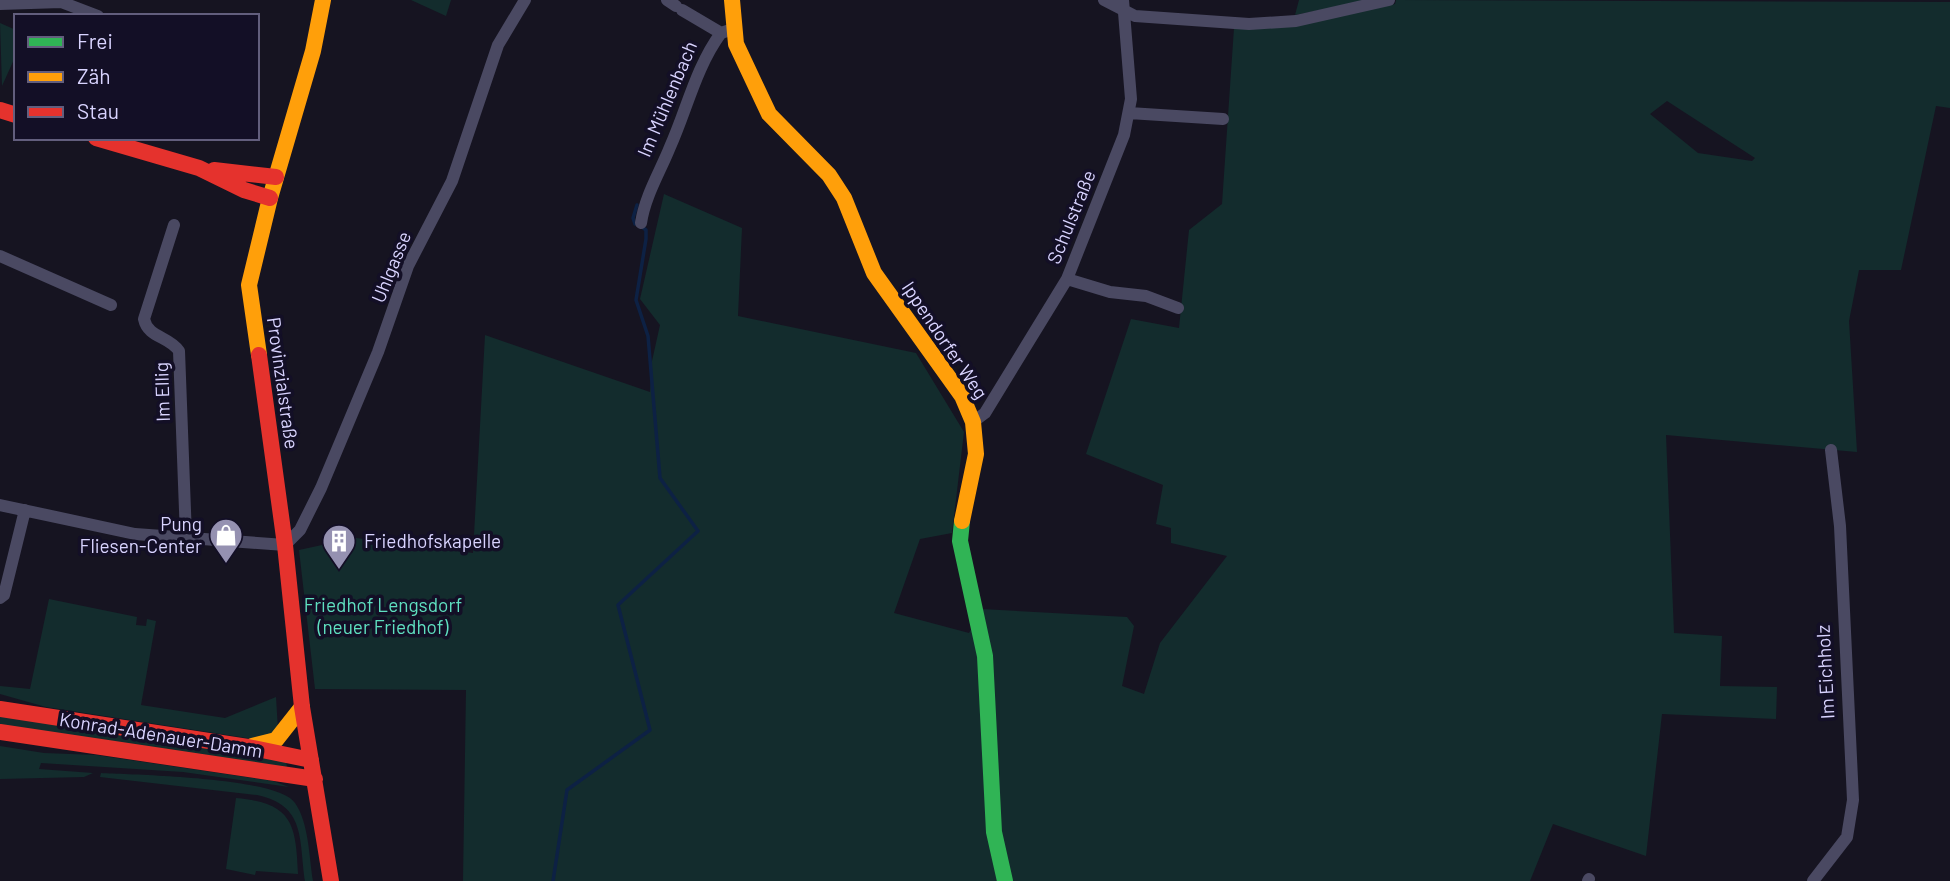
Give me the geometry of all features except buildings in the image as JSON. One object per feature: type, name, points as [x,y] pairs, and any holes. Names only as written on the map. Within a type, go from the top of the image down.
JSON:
[{"type":"main road","name":"Provinzialstraße","points":[[323,0],[313,51],[270,198],[249,285],[285,545],[302,707],[331,881]]},
{"type":"main road","points":[[727,31],[732,0]]},
{"type":"main road","name":"Ippendorfer Weg","points":[[727,31],[736,44],[769,114],[829,175],[844,198],[874,273],[961,397],[973,422],[976,454],[963,511],[960,541],[985,656],[994,832],[1004,881]]},
{"type":"main road","points":[[103,140],[199,168],[276,177]]},
{"type":"main road","points":[[199,168],[244,190],[270,198]]},
{"type":"main road","points":[[248,747],[267,745],[276,740],[302,707]]},
{"type":"main road","name":"Konrad-Adenauer-Damm","points":[[0,709],[248,747],[311,760]]},
{"type":"main road","name":"Konrad-Adenauer-Damm","points":[[0,733],[315,779]]},
{"type":"street","name":"Uhlgasse","points":[[285,545],[300,530],[321,488],[377,352],[408,266],[452,181],[498,45],[525,0]]},
{"type":"street","points":[[1104,0],[1123,4],[1135,16],[1249,24],[1296,21],[1389,0]]},
{"type":"street","points":[[0,4],[61,1],[93,14]]},
{"type":"street","name":"Schulstraße","points":[[973,422],[985,413],[1067,279],[1124,135],[1129,113],[1130,86],[1123,4]]},
{"type":"street","points":[[675,5],[727,31]]},
{"type":"street","name":"Im Mühlenbach","points":[[641,223],[643,206],[671,145],[696,77],[727,31]]},
{"type":"street","points":[[1129,113],[1223,119]]},
{"type":"street","name":"Im Ellig","points":[[174,225],[144,319],[150,333],[175,345],[179,351],[187,537]]},
{"type":"street","points":[[0,256],[111,305]]},
{"type":"street","points":[[1067,279],[1110,292],[1158,299],[1178,308]]},
{"type":"street","name":"Im Eichholz","points":[[1813,881],[1847,837],[1853,800],[1840,526],[1831,450]]},
{"type":"street","points":[[0,505],[135,534],[285,545]]},
{"type":"street","points":[[0,598],[4,595],[25,510]]},
{"type":"green space","points":[[411,0],[451,0],[446,16]]},
{"type":"green space","points":[[1299,0],[1371,0],[1295,15]]},
{"type":"green space","name":"Friedhof Lengsdorf (neuer Friedhof)","points":[[1396,0],[1950,2],[1950,108],[1936,106],[1901,270],[1859,270],[1849,321],[1857,452],[1666,435],[1674,633],[1722,636],[1720,686],[1777,687],[1776,719],[1662,714],[1646,856],[1553,824],[1530,881],[463,881],[466,690],[315,689],[299,550],[322,545],[325,534],[473,553],[485,335],[650,392],[652,361],[660,325],[640,299],[664,194],[742,228],[738,316],[916,353],[964,432],[952,533],[920,539],[894,613],[969,633],[982,609],[1127,617],[1134,626],[1122,686],[1144,694],[1160,643],[1227,556],[1171,543],[1171,528],[1156,524],[1163,485],[1086,454],[1131,319],[1179,328],[1189,230],[1222,204],[1234,28],[1305,23],[1395,4]],"holes":[[[1667,101],[1755,158],[1752,161],[1698,153],[1650,114]]]},
{"type":"green space","points":[[0,23],[14,29],[14,59],[2,86]]},
{"type":"green space","points":[[49,599],[137,617],[136,625],[146,626],[147,619],[156,621],[141,705],[225,718],[276,697],[278,730],[259,740],[46,707],[0,694],[0,686],[30,689]]},
{"type":"green space","points":[[0,716],[286,759],[287,768],[0,725]]},
{"type":"green space","points":[[0,746],[44,753],[96,755],[273,781],[289,787],[183,772],[41,763],[39,769],[93,773],[84,777],[0,779]]},
{"type":"green space","points":[[101,773],[204,779],[283,794],[295,803],[300,811],[308,841],[313,881],[305,881],[297,826],[284,807],[273,800],[257,795],[100,777]]},
{"type":"green space","points":[[236,798],[269,805],[287,819],[295,841],[298,874],[256,871],[255,875],[226,869]]},
{"type":"waterway","points":[[635,224],[633,218],[637,205]]},
{"type":"waterway","points":[[553,881],[567,790],[650,730],[618,605],[698,531],[660,478],[648,336],[636,300],[646,239],[646,230],[642,227]]},
{"type":"traffic: fast","points":[[962,521],[960,541],[985,656],[994,832],[1005,881]]},
{"type":"traffic: slow","points":[[259,355],[249,285],[270,198],[313,51],[323,0]]},
{"type":"traffic: slow","points":[[732,0],[736,44],[769,114],[829,175],[844,198],[874,273],[962,396],[973,422],[976,454],[962,521]]},
{"type":"traffic: slow","points":[[252,746],[276,740],[302,707]]},
{"type":"traffic: jam","points":[[0,110],[14,114]]},
{"type":"traffic: jam","points":[[103,140],[199,168],[244,190],[270,198]]},
{"type":"traffic: jam","points":[[214,170],[276,177]]},
{"type":"traffic: jam","points":[[259,355],[285,545],[302,707],[331,881]]},
{"type":"traffic: jam","points":[[0,709],[248,747],[311,760]]},
{"type":"traffic: jam","points":[[0,732],[315,779]]},
{"type":"place","name":"Pung Fliesen-Center","points":[[226,565]]},
{"type":"place","name":"Friedhofskapelle","points":[[339,571]]}]
